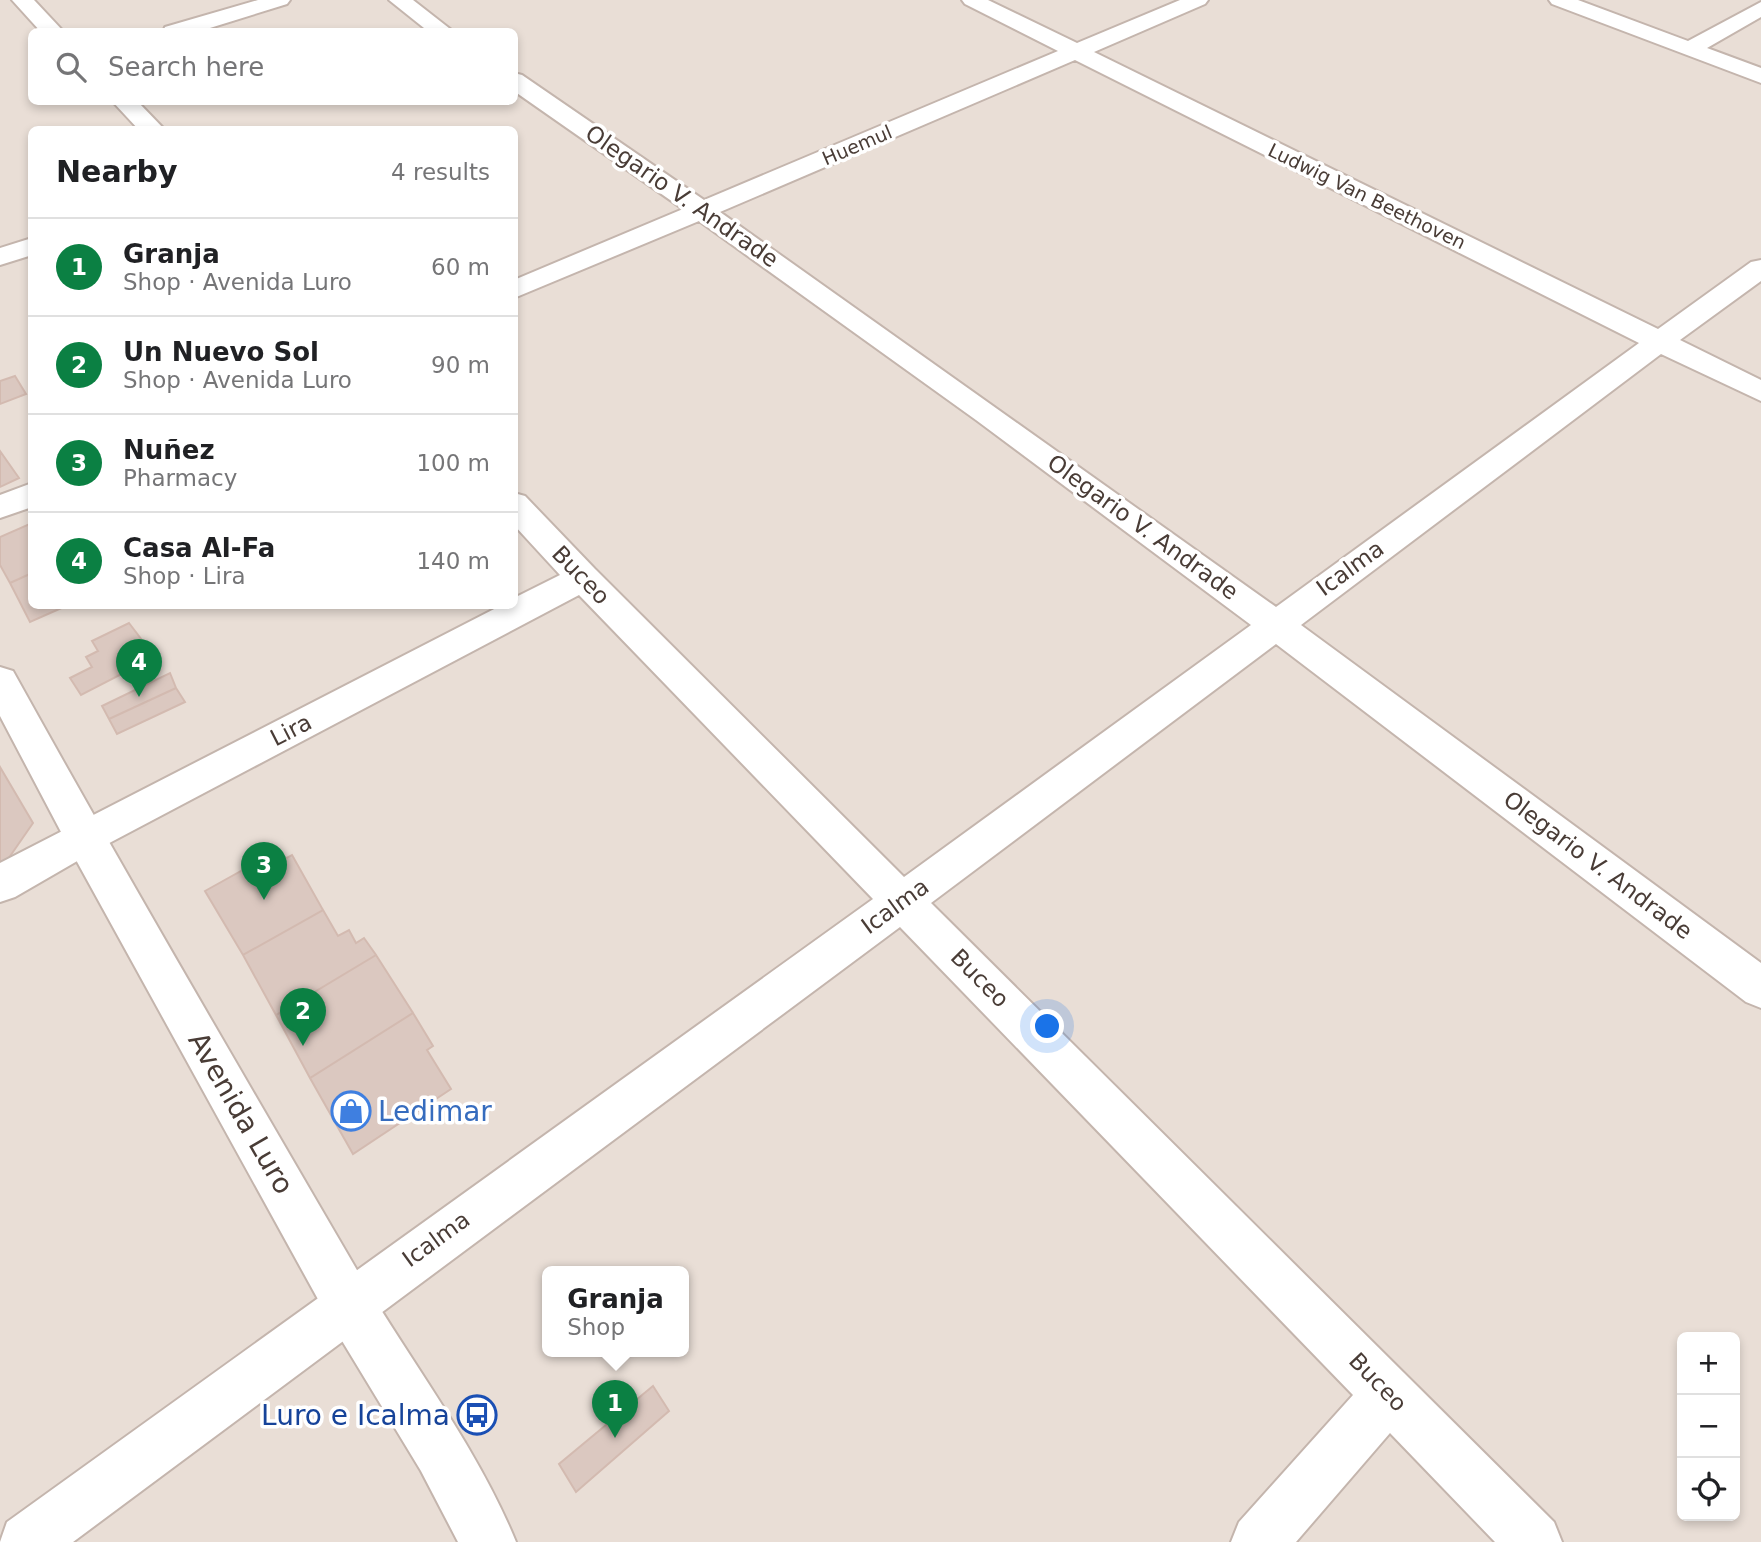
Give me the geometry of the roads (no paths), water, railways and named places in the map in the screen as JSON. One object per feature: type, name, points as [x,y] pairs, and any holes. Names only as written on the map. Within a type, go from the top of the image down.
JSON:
[{"type":"street","points":[[22,0],[50,28]]},
{"type":"street","points":[[186,28],[280,0]]},
{"type":"street","points":[[399,0],[438,28]]},
{"type":"street","name":"Ludwig Van Beethoven","points":[[972,0],[1761,392]]},
{"type":"street","name":"Huemul","points":[[518,288],[1198,0]]},
{"type":"street","points":[[1559,0],[1761,76]]},
{"type":"street","points":[[1690,49],[1761,8]]},
{"type":"street","name":"Olegario V. Andrade","points":[[518,83],[704,210],[1276,623],[1761,988]]},
{"type":"street","points":[[128,105],[149,126]]},
{"type":"street","points":[[0,257],[28,247]]},
{"type":"street","name":"Icalma","points":[[27,1542],[348,1303],[904,901],[1276,623],[1761,268]]},
{"type":"street","points":[[0,507],[28,496]]},
{"type":"street","name":"Buceo","points":[[518,508],[583,578],[1534,1542]]},
{"type":"street","name":"Lira","points":[[0,884],[84,837],[583,578]]},
{"type":"street","name":"Avenida Luro","points":[[0,681],[84,837],[348,1303],[440,1452],[488,1542]]},
{"type":"street","points":[[1259,1542],[1390,1394]]},
{"type":"place","name":"Casa Al-Fa","points":[[139,697]]},
{"type":"place","name":"Nuñez","points":[[264,900]]},
{"type":"place","name":"Un Nuevo Sol","points":[[303,1046]]},
{"type":"place","name":"Ledimar","points":[[351,1111]]},
{"type":"place","name":"Luro e Icalma","points":[[477,1415]]},
{"type":"place","name":"Granja","points":[[615,1438]]}]
